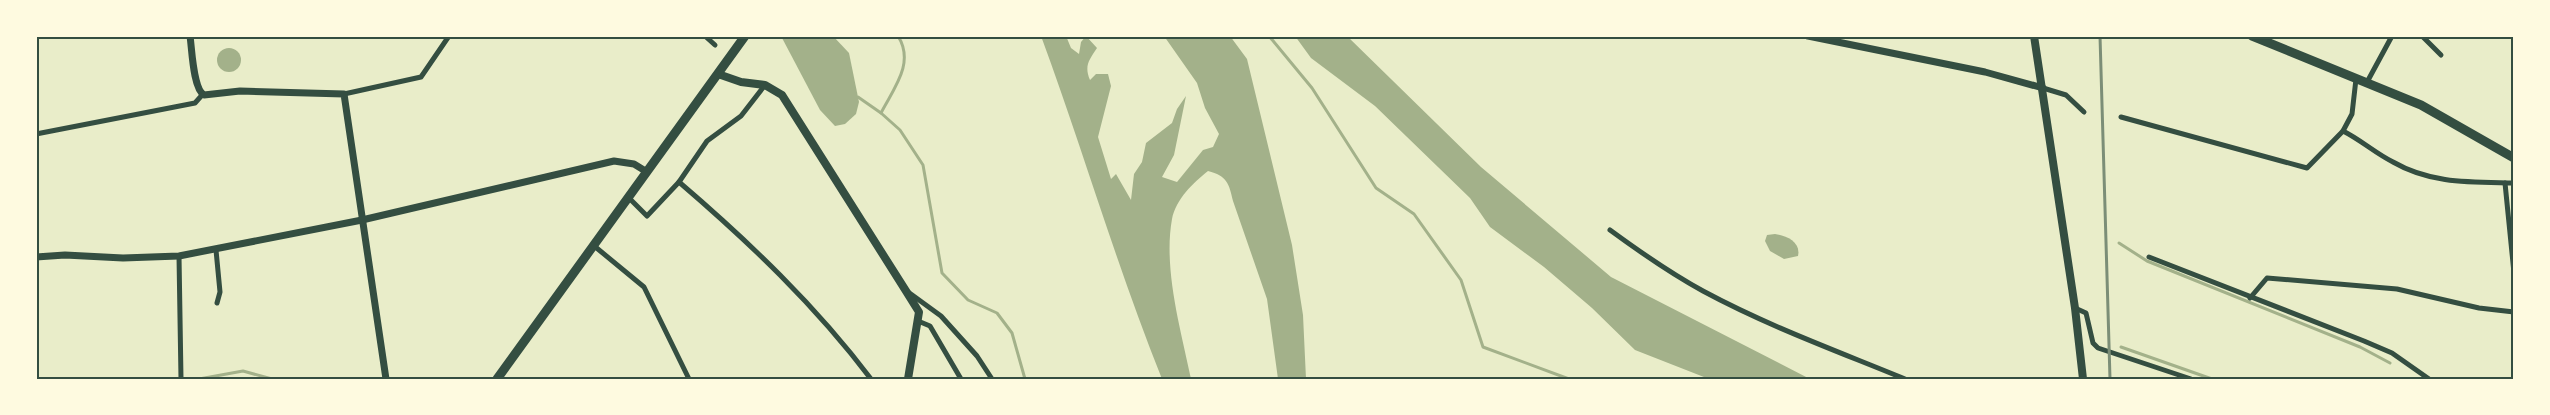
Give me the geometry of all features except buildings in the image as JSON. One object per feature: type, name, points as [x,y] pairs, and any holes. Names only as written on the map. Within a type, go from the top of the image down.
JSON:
[{"type":"main road","points":[[496,379],[745,36]]},
{"type":"main road","points":[[2034,36],[2075,308],[2082,379]]},
{"type":"main road","points":[[2252,36],[2366,84],[2422,105],[2514,158]]},
{"type":"main road","points":[[718,74],[741,82],[765,85],[782,95],[906,291],[919,312],[908,379]]},
{"type":"street","points":[[190,36],[197,84],[203,94],[209,96],[240,91],[344,94],[421,78],[449,36]]},
{"type":"street","points":[[705,36],[715,45]]},
{"type":"street","points":[[1808,36],[1985,72],[2066,95],[2084,112]]},
{"type":"street","points":[[2366,84],[2392,36]]},
{"type":"street","points":[[2422,36],[2441,55]]},
{"type":"street","points":[[2121,117],[2307,168],[2343,131],[2352,114],[2356,79]]},
{"type":"street","points":[[628,197],[647,216],[679,182],[708,142],[741,116],[765,85]]},
{"type":"street","points":[[36,134],[195,103],[203,94]]},
{"type":"street","points":[[344,94],[386,379]]},
{"type":"street","points":[[2343,131],[2363,141],[2392,162],[2419,174],[2466,184],[2514,183]]},
{"type":"street","points":[[36,257],[65,255],[123,258],[179,256],[362,220],[614,161],[634,164],[647,172]]},
{"type":"street","points":[[679,182],[753,248],[820,316],[871,379]]},
{"type":"street","points":[[2505,183],[2514,273]]},
{"type":"street","points":[[1610,230],[1654,262],[1702,290],[1775,326],[1905,379]]},
{"type":"street","points":[[593,246],[644,287],[689,379]]},
{"type":"street","points":[[216,250],[220,292],[217,303]]},
{"type":"street","points":[[179,256],[181,379]]},
{"type":"street","points":[[2149,257],[2392,353],[2428,379]]},
{"type":"street","points":[[2250,298],[2266,278],[2396,289],[2479,308],[2514,312]]},
{"type":"street","points":[[906,291],[941,316],[976,356],[992,379]]},
{"type":"street","points":[[2075,308],[2086,313],[2093,343],[2098,348],[2191,379]]},
{"type":"street","points":[[918,321],[930,326],[961,379]]},
{"type":"shaded area","points":[[781,36],[833,36],[849,53],[859,102],[856,114],[845,124],[835,126],[820,110]]},
{"type":"shaded area","points":[[1041,36],[1066,36],[1071,48],[1079,54],[1081,42],[1086,36],[1097,48],[1087,67],[1090,80],[1096,74],[1108,74],[1111,86],[1098,137],[1111,179],[1116,174],[1131,200],[1134,174],[1142,162],[1146,143],[1172,123],[1177,109],[1186,96],[1174,155],[1162,177],[1177,182],[1203,150],[1213,147],[1219,134],[1205,108],[1197,83],[1164,36],[1230,36],[1247,59],[1292,245],[1303,315],[1306,379],[1278,379],[1267,299],[1230,189],[1223,178],[1208,171],[1191,186],[1177,205],[1172,219],[1170,238],[1171,279],[1191,379],[1162,379],[1130,294]]},
{"type":"shaded area","points":[[1295,36],[1347,36],[1481,167],[1611,277],[1810,379],[1709,379],[1635,350],[1592,308],[1544,267],[1490,227],[1470,198],[1375,106],[1311,58]]},
{"type":"shaded area","points":[[224,48],[234,48],[241,55],[241,65],[234,72],[224,72],[217,65],[217,55]]},
{"type":"shaded area","points":[[1775,234],[1792,240],[1797,247],[1798,256],[1784,259],[1770,251],[1765,241],[1767,235]]},
{"type":"waterway","points":[[898,36],[903,46],[904,66],[897,85],[881,113],[900,130],[923,165],[942,273],[968,300],[997,313],[1012,333],[1025,379]]},
{"type":"waterway","points":[[1269,36],[1312,88],[1376,188],[1414,214],[1461,280],[1483,347],[1569,379]]},
{"type":"waterway","points":[[858,97],[881,113]]},
{"type":"waterway","points":[[2119,243],[2147,261],[2360,347],[2390,363]]},
{"type":"waterway","points":[[2121,347],[2212,379]]},
{"type":"waterway","points":[[199,379],[243,371],[272,379]]},
{"type":"railway","points":[[2100,36],[2110,379]]}]
